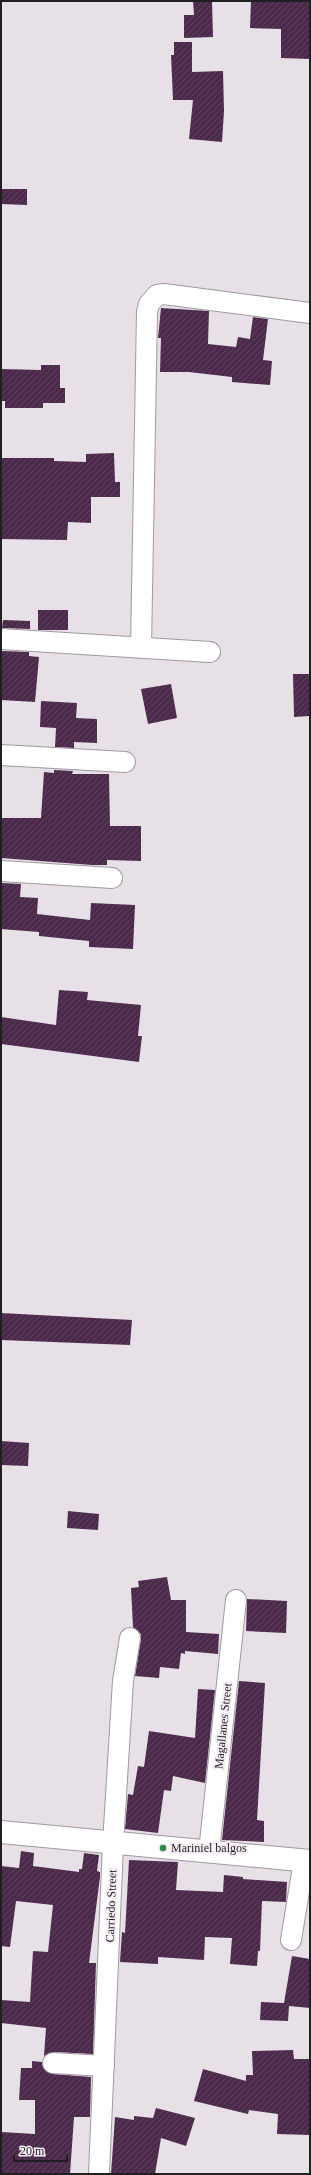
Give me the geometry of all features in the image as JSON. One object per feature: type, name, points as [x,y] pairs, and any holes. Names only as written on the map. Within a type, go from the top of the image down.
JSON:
[{"type":"street","points":[[141,648],[147,312],[149,304],[157,295],[164,294],[310,313]]},
{"type":"street","points":[[1,640],[210,652]]},
{"type":"street","points":[[1,755],[125,762]]},
{"type":"street","points":[[1,871],[112,878]]},
{"type":"street","name":"Magallanes Street","points":[[209,1852],[236,1600]]},
{"type":"street","name":"Carriedo Street","points":[[99,2174],[113,1844],[123,1681],[130,1638]]},
{"type":"street","points":[[1,1832],[113,1844],[307,1861],[292,1940]]},
{"type":"street","points":[[53,2063],[104,2066]]},
{"type":"building","points":[[193,1],[212,1],[213,37],[184,38],[184,15],[194,15]]},
{"type":"building","points":[[251,1],[310,1],[310,59],[281,58],[281,29],[250,28]]},
{"type":"building","points":[[174,42],[192,42],[192,72],[223,71],[224,111],[222,142],[189,139],[193,100],[173,100],[171,55],[174,55]]},
{"type":"building","points":[[1,189],[27,189],[27,205],[1,204]]},
{"type":"building","points":[[161,308],[209,311],[208,344],[236,347],[238,337],[250,339],[253,317],[268,319],[263,360],[272,361],[270,385],[232,382],[232,377],[189,372],[160,372],[161,338],[158,338]]},
{"type":"building","points":[[41,365],[60,365],[60,388],[65,388],[65,403],[43,403],[43,408],[5,408],[5,401],[1,401],[1,369],[41,370]]},
{"type":"building","points":[[114,453],[115,482],[120,482],[120,497],[91,497],[91,523],[68,522],[67,540],[1,539],[1,458],[54,458],[54,461],[86,462],[86,454]]},
{"type":"building","points":[[38,610],[68,610],[68,630],[38,630]]},
{"type":"building","points":[[3,620],[30,621],[30,629],[2,628]]},
{"type":"building","points":[[2,651],[29,652],[29,656],[39,657],[35,702],[1,700]]},
{"type":"building","points":[[293,674],[310,674],[310,716],[294,717]]},
{"type":"building","points":[[171,684],[177,718],[148,724],[141,689]]},
{"type":"building","points":[[41,701],[77,703],[76,718],[97,719],[97,743],[74,742],[74,748],[55,747],[56,728],[40,727]]},
{"type":"building","points":[[54,770],[73,771],[72,774],[109,774],[110,826],[141,826],[141,861],[107,860],[107,865],[92,865],[1,858],[1,818],[41,818],[44,772],[54,773]]},
{"type":"building","points":[[2,883],[21,884],[20,897],[38,898],[37,914],[90,920],[91,903],[135,905],[133,949],[89,947],[89,941],[39,936],[39,932],[1,929]]},
{"type":"building","points":[[59,990],[88,992],[87,1000],[141,1005],[138,1036],[142,1036],[139,1062],[1,1044],[1,1017],[56,1025]]},
{"type":"building","points":[[1,1313],[132,1320],[130,1345],[1,1340]]},
{"type":"building","points":[[1,1441],[29,1443],[28,1466],[1,1465]]},
{"type":"building","points":[[68,1511],[99,1514],[98,1530],[67,1528]]},
{"type":"building","points":[[167,1577],[171,1600],[186,1600],[186,1632],[219,1634],[218,1654],[185,1651],[185,1654],[181,1653],[179,1669],[160,1667],[159,1678],[135,1676],[141,1634],[133,1627],[131,1588],[139,1587],[138,1581]]},
{"type":"building","points":[[247,1599],[287,1601],[286,1633],[246,1631]]},
{"type":"building","points":[[239,1681],[265,1683],[257,1820],[264,1821],[264,1842],[222,1840]]},
{"type":"building","points":[[198,1689],[215,1690],[205,1783],[173,1776],[171,1791],[164,1790],[158,1833],[125,1829],[128,1794],[133,1795],[138,1766],[144,1767],[149,1731],[195,1738]]},
{"type":"building","points":[[21,1851],[34,1853],[33,1866],[79,1872],[79,1869],[82,1869],[84,1853],[99,1855],[97,1871],[100,1872],[100,1877],[89,1963],[96,1963],[93,2054],[54,2052],[44,2056],[46,2028],[1,2023],[1,2000],[30,2002],[33,1951],[48,1952],[53,1905],[16,1901],[10,1947],[1,1946],[1,1866],[19,1868]]},
{"type":"building","points":[[129,1860],[178,1862],[176,1890],[223,1892],[224,1875],[243,1877],[243,1879],[287,1882],[286,1902],[262,1901],[260,1951],[258,1951],[257,1966],[230,1964],[232,1938],[205,1937],[204,1960],[158,1957],[158,1964],[120,1962],[122,1932],[125,1933]]},
{"type":"building","points":[[292,1956],[310,1959],[310,2008],[289,2006],[288,2021],[260,2020],[261,2002],[284,2003]]},
{"type":"building","points":[[293,2050],[294,2059],[310,2059],[310,2135],[277,2134],[278,2114],[249,2110],[248,2114],[194,2101],[203,2069],[246,2081],[246,2075],[253,2075],[252,2051]]},
{"type":"building","points":[[32,2061],[42,2062],[43,2068],[52,2074],[91,2077],[90,2117],[74,2117],[70,2174],[1,2174],[1,2132],[35,2134],[35,2100],[19,2100],[21,2068],[32,2068]]},
{"type":"building","points":[[156,2108],[195,2118],[186,2146],[161,2138],[155,2174],[111,2174],[115,2117],[134,2120],[134,2116],[153,2118]]},
{"type":"place","name":"Mariniel balgos","points":[[163,1848]]}]
